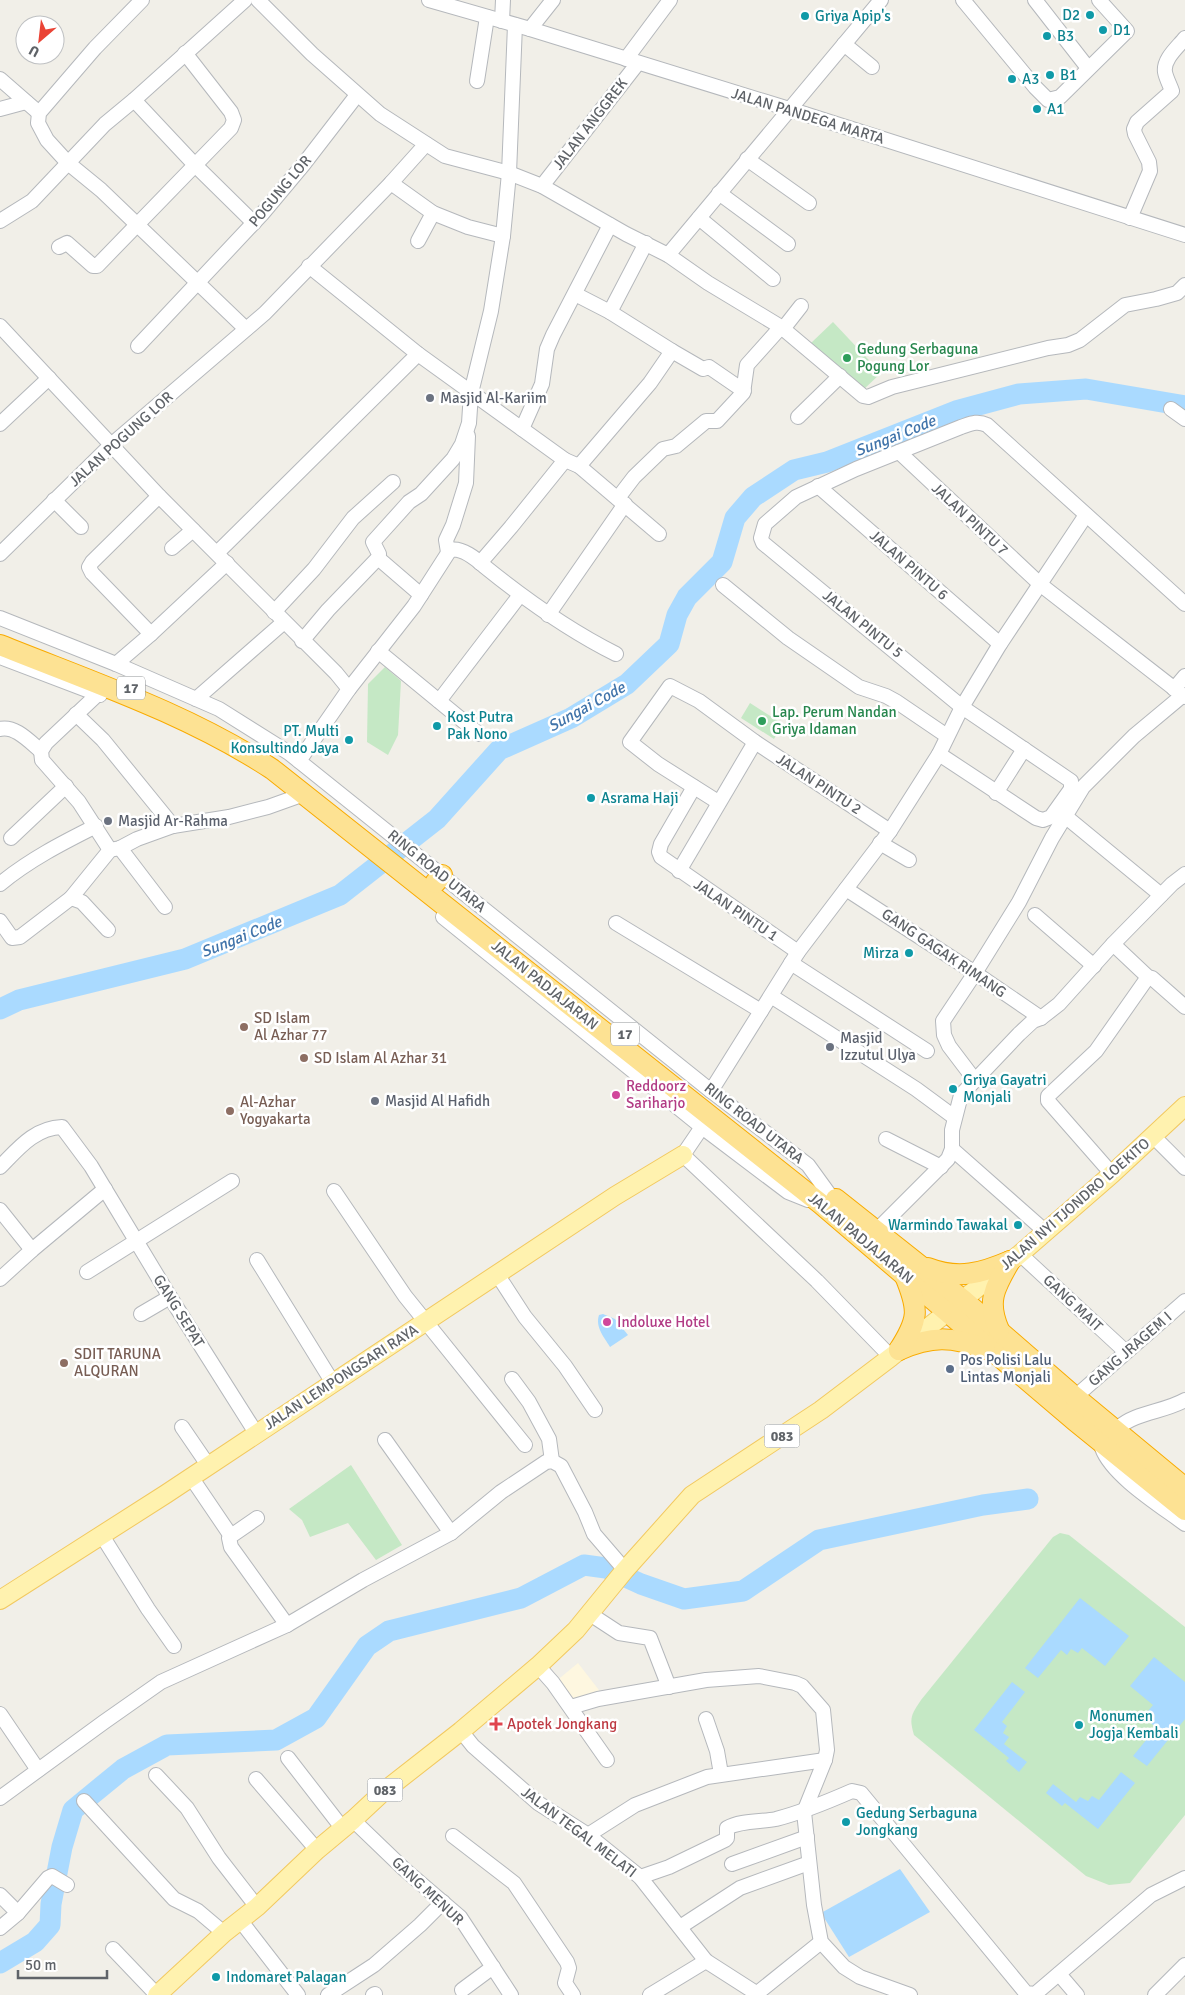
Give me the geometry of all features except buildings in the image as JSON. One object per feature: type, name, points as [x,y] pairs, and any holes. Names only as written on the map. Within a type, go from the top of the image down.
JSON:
[{"type":"highway","name":"JALAN PADJAJARAN","points":[[0,633],[191,714],[236,736],[279,764],[381,846],[426,878],[955,1305],[999,1331],[1075,1397],[1185,1510]]},
{"type":"highway","name":"JALAN PADJAJARAN","points":[[0,646],[12,658],[199,727],[238,747],[272,768],[299,795],[381,846]]},
{"type":"highway","name":"JALAN PADJAJARAN","points":[[825,1199],[876,1231],[910,1268]]},
{"type":"highway","points":[[895,1354],[911,1332],[915,1312],[910,1268],[966,1274],[983,1272],[1015,1257]]},
{"type":"highway","points":[[999,1331],[991,1308],[993,1294],[998,1281],[1015,1257]]},
{"type":"highway","name":"JALAN PADJAJARAN","points":[[955,1305],[996,1353],[1111,1433],[1185,1488]]},
{"type":"highway","points":[[895,1354],[919,1342],[935,1339],[951,1339],[970,1343],[996,1353]]},
{"type":"main road","name":"JALAN NYI TJONDRO LOEKITO","points":[[955,1305],[1046,1232],[1185,1106]]},
{"type":"main road","name":"JALAN LEMPONGSARI RAYA","points":[[0,1600],[426,1322],[614,1196],[683,1155]]},
{"type":"main road","name":"083","points":[[157,1995],[383,1792],[461,1731],[538,1666],[576,1630],[622,1573],[692,1495],[821,1410],[895,1354],[955,1305]]},
{"type":"street","points":[[142,0],[95,48],[39,113],[38,123],[47,140],[68,163],[101,190],[246,329]]},
{"type":"street","points":[[0,221],[32,201],[105,124],[245,0]]},
{"type":"street","points":[[258,0],[312,54],[380,114],[445,156],[509,173],[542,186],[610,225],[668,255],[708,283],[782,328],[863,396],[868,397],[892,387],[1048,348],[1068,345],[1080,340],[1125,305],[1177,293],[1185,285]]},
{"type":"street","name":"JALAN PANDEGA MARTA","points":[[429,0],[530,29],[789,109],[1185,235]]},
{"type":"street","points":[[299,761],[349,689],[421,595],[447,547],[466,483],[471,393],[491,311],[503,236],[509,173],[508,23],[503,0]]},
{"type":"street","points":[[530,29],[553,0]]},
{"type":"street","name":"JALAN ANGGREK","points":[[542,186],[632,61],[670,0]]},
{"type":"street","points":[[668,255],[881,0]]},
{"type":"street","points":[[963,0],[1044,98],[1048,100],[1060,97],[1127,30],[1107,3]]},
{"type":"street","points":[[1035,0],[1088,68]]},
{"type":"street","points":[[476,81],[488,17]]},
{"type":"street","points":[[1130,218],[1150,171],[1149,162],[1135,134],[1134,128],[1137,122],[1170,95],[1172,91],[1165,73],[1166,65],[1174,50],[1185,38]]},
{"type":"street","points":[[844,44],[872,67]]},
{"type":"street","points":[[59,247],[67,243],[93,266],[97,266],[231,128],[234,120],[231,112],[185,53]]},
{"type":"street","points":[[0,79],[39,113]]},
{"type":"street","name":"POGUNG LOR","points":[[138,346],[254,223],[303,165],[357,95]]},
{"type":"street","points":[[134,100],[195,165],[254,223]]},
{"type":"street","points":[[0,109],[26,102]]},
{"type":"street","name":"JALAN POGUNG LOR","points":[[0,554],[111,445],[265,313],[391,183],[426,144]]},
{"type":"street","points":[[747,159],[808,203]]},
{"type":"street","points":[[391,183],[433,213],[468,227],[503,236]]},
{"type":"street","points":[[719,193],[788,244]]},
{"type":"street","points":[[418,241],[433,213]]},
{"type":"street","points":[[699,218],[773,279]]},
{"type":"street","points":[[522,429],[542,384],[550,342],[610,225]]},
{"type":"street","points":[[610,312],[646,243]]},
{"type":"street","points":[[309,266],[418,354],[565,460],[579,466],[659,534]]},
{"type":"street","points":[[575,294],[610,312],[703,369],[709,367],[744,391]]},
{"type":"street","points":[[548,615],[622,501],[634,478],[663,449],[676,446],[706,421],[717,421],[729,409],[744,391],[747,365],[801,306]]},
{"type":"street","points":[[0,326],[159,496],[336,673],[349,689]]},
{"type":"street","points":[[579,466],[650,383],[672,351]]},
{"type":"street","points":[[116,664],[151,634],[418,354]]},
{"type":"street","points":[[798,417],[840,376]]},
{"type":"street","points":[[0,424],[49,378]]},
{"type":"street","points":[[1172,409],[1185,419]]},
{"type":"street","points":[[818,486],[960,427],[982,422],[1185,604]]},
{"type":"street","points":[[302,641],[328,610],[378,558],[379,554],[373,542],[409,502],[421,494],[453,459],[462,444],[469,423]]},
{"type":"street","name":"JALAN PINTU 7","points":[[899,452],[1041,585],[1180,694]]},
{"type":"street","points":[[480,563],[565,460]]},
{"type":"street","points":[[196,699],[279,617],[353,518],[393,482]]},
{"type":"street","name":"JALAN PINTU 5","points":[[818,486],[796,496],[765,524],[761,538],[763,542],[962,707],[1071,781],[1071,789],[1051,817],[1043,820],[1036,818],[996,793]]},
{"type":"street","name":"JALAN PINTU 6","points":[[818,486],[1000,644]]},
{"type":"street","points":[[151,634],[88,567],[159,496]]},
{"type":"street","points":[[54,500],[81,527]]},
{"type":"street","points":[[711,1091],[771,996],[794,955],[880,844],[886,828],[939,754],[962,707],[1000,644],[1086,515]]},
{"type":"street","points":[[172,548],[193,530]]},
{"type":"street","points":[[447,547],[459,550],[480,563],[520,595],[581,637],[616,654]]},
{"type":"street","points":[[378,558],[421,595]]},
{"type":"street","points":[[723,585],[788,638],[858,687],[886,696],[897,702],[947,736]]},
{"type":"street","points":[[439,701],[520,595]]},
{"type":"street","name":"RING ROAD UTARA","points":[[0,618],[116,664],[219,709],[245,724],[299,761],[381,846]]},
{"type":"street","points":[[378,651],[479,734]]},
{"type":"street","points":[[12,658],[197,734],[299,795]]},
{"type":"street","points":[[974,1080],[949,1046],[944,1035],[942,1023],[1019,902],[1065,816],[1083,787],[1100,768],[1180,694],[1185,676]]},
{"type":"street","name":"JALAN PINTU 2","points":[[694,787],[630,742],[670,686],[699,701],[755,742],[886,828]]},
{"type":"street","points":[[41,751],[98,694]]},
{"type":"street","points":[[76,714],[103,740],[173,826]]},
{"type":"street","points":[[0,729],[5,728],[15,731],[41,751],[42,760],[66,786],[96,826],[165,907]]},
{"type":"street","points":[[679,871],[755,742]]},
{"type":"street","points":[[939,754],[996,793],[1024,749]]},
{"type":"street","points":[[11,838],[66,786]]},
{"type":"street","points":[[694,787],[718,802]]},
{"type":"street","name":"JALAN PINTU 1","points":[[694,787],[661,844],[659,852],[661,856],[927,1051]]},
{"type":"street","points":[[0,921],[12,938],[20,937],[71,898],[115,849],[173,826],[229,817],[268,807],[299,795]]},
{"type":"street","points":[[1065,816],[1161,896]]},
{"type":"street","points":[[0,884],[14,873],[64,842],[96,826]]},
{"type":"street","points":[[880,844],[909,860]]},
{"type":"street","points":[[876,1231],[948,1159],[952,1149],[951,1136],[954,1117],[961,1095],[1033,1021],[1059,1004],[1113,944],[1185,874]]},
{"type":"street","points":[[426,878],[702,1127],[788,1192],[825,1199]]},
{"type":"street","name":"RING ROAD UTARA","points":[[426,878],[808,1165],[825,1199]]},
{"type":"street","name":"GANG GAGAK RIMANG","points":[[846,889],[1040,1018]]},
{"type":"street","points":[[71,898],[82,902],[108,930]]},
{"type":"street","points":[[1035,915],[1094,966]]},
{"type":"street","points":[[616,923],[761,1011]]},
{"type":"street","points":[[1113,944],[1148,977],[1152,978],[1185,1007]]},
{"type":"street","points":[[1112,1174],[1048,1101],[1048,1096],[1096,1051],[1148,977]]},
{"type":"street","points":[[771,996],[916,1089],[954,1117]]},
{"type":"street","name":"GANG SEPAT","points":[[0,1167],[37,1133],[51,1127],[62,1127],[91,1166],[170,1298],[256,1433]]},
{"type":"street","points":[[702,1127],[683,1155],[895,1354]]},
{"type":"street","points":[[1153,1136],[1185,1168]]},
{"type":"street","points":[[886,1139],[941,1166]]},
{"type":"street","points":[[952,1149],[1046,1232]]},
{"type":"street","points":[[87,1272],[232,1181]]},
{"type":"street","points":[[0,1279],[105,1189]]},
{"type":"street","points":[[334,1191],[404,1296],[525,1445]]},
{"type":"street","points":[[0,1210],[32,1250]]},
{"type":"street","name":"GANG MAIT","points":[[1015,1257],[1126,1352]]},
{"type":"street","points":[[257,1260],[333,1383]]},
{"type":"street","points":[[497,1274],[525,1317],[565,1366],[595,1410]]},
{"type":"street","points":[[141,1314],[170,1298]]},
{"type":"street","name":"GANG JRAGEM I","points":[[1075,1397],[1185,1301]]},
{"type":"street","points":[[512,1378],[549,1439],[552,1461]]},
{"type":"street","points":[[1185,1400],[1173,1406],[1125,1422],[1111,1433],[1104,1454],[1121,1475],[1185,1524]]},
{"type":"street","points":[[182,1427],[208,1465]]},
{"type":"street","points":[[1111,1433],[1148,1447],[1185,1477]]},
{"type":"street","points":[[385,1440],[450,1533]]},
{"type":"street","points":[[0,1797],[161,1682],[287,1626],[363,1580],[450,1533],[501,1492],[546,1462],[552,1461],[561,1466],[585,1512],[594,1534],[622,1573]]},
{"type":"street","points":[[191,1476],[230,1536],[231,1547],[287,1626]]},
{"type":"street","points":[[230,1536],[257,1518]]},
{"type":"street","points":[[101,1534],[148,1609],[174,1646]]},
{"type":"street","points":[[590,1614],[619,1633],[650,1638],[669,1687]]},
{"type":"street","points":[[538,1666],[571,1707],[607,1760]]},
{"type":"street","points":[[571,1707],[598,1699],[706,1680],[759,1676],[795,1683],[806,1690],[823,1710],[827,1750],[825,1760],[804,1812],[814,1906],[821,1942],[844,1968],[860,1977],[910,1995]]},
{"type":"street","points":[[0,1714],[38,1770]]},
{"type":"street","points":[[706,1719],[717,1751],[721,1774]]},
{"type":"street","name":"JALAN TEGAL MELATI","points":[[461,1731],[473,1746],[538,1803],[588,1835],[640,1877],[706,1961],[757,1994]]},
{"type":"street","name":"GANG MENUR","points":[[288,1758],[348,1825],[404,1869],[460,1917],[510,1995]]},
{"type":"street","points":[[588,1835],[635,1805],[695,1780],[721,1774],[825,1760]]},
{"type":"street","points":[[156,1775],[187,1808],[219,1858],[257,1907]]},
{"type":"street","points":[[256,1779],[317,1850]]},
{"type":"street","points":[[640,1877],[670,1867],[725,1840],[727,1838],[727,1828],[733,1825],[768,1821],[804,1812],[852,1791],[861,1793],[1026,1993],[1036,1994],[1152,1896],[1185,1878]]},
{"type":"street","points":[[84,1801],[174,1899],[198,1911],[224,1933]]},
{"type":"street","points":[[453,1836],[514,1883],[567,1962],[569,1968],[565,1983],[573,1995]]},
{"type":"street","points":[[732,1864],[807,1837]]},
{"type":"street","points":[[680,1927],[740,1888],[809,1863]]},
{"type":"street","points":[[0,1928],[18,1913],[44,1881],[60,1881]]},
{"type":"street","points":[[0,1895],[18,1913]]},
{"type":"street","points":[[328,1995],[374,1965],[443,1902]]},
{"type":"street","points":[[240,1920],[298,1995]]},
{"type":"street","points":[[757,1994],[821,1942]]},
{"type":"street","points":[[113,1949],[157,1995]]},
{"type":"street","points":[[650,1995],[706,1961]]},
{"type":"street","points":[[1155,1995],[1185,1965]]},
{"type":"street","points":[[462,1990],[492,1967]]},
{"type":"street","points":[[1059,1974],[1077,1995]]},
{"type":"shaded area","points":[[578,1663],[602,1694],[572,1703],[555,1682]]},
{"type":"green space","name":"Gedung Serbaguna Pogung Lor","points":[[833,322],[881,373],[863,390],[811,343]]},
{"type":"green space","points":[[385,667],[401,681],[398,735],[388,755],[367,742],[368,684]]},
{"type":"green space","name":"Lap. Perum Nandan Griya Idaman","points":[[750,703],[783,724],[774,739],[741,718]]},
{"type":"green space","points":[[351,1465],[402,1545],[376,1560],[348,1523],[310,1537],[302,1520],[289,1509]]},
{"type":"green space","points":[[1060,1533],[1069,1535],[1185,1627],[1185,1815],[1130,1883],[1109,1885],[1086,1876],[914,1735],[912,1729],[911,1720],[921,1700],[1053,1537]]},
{"type":"water","points":[[603,1314],[615,1319],[628,1335],[610,1347],[598,1324],[599,1315]]},
{"type":"water","points":[[1080,1598],[1129,1636],[1105,1666],[1082,1648],[1078,1653],[1071,1649],[1067,1655],[1061,1650],[1038,1678],[1025,1668]]},
{"type":"water","points":[[1154,1657],[1185,1682],[1185,1719],[1147,1766],[1133,1756],[1156,1728],[1150,1722],[1155,1716],[1148,1711],[1153,1705],[1130,1686]]},
{"type":"water","points":[[1012,1682],[1025,1692],[1002,1722],[1007,1726],[1003,1733],[1009,1737],[1004,1744],[1027,1762],[1019,1772],[1006,1761],[1009,1758],[974,1730]]},
{"type":"water","points":[[1121,1772],[1135,1783],[1098,1829],[1065,1803],[1062,1806],[1046,1793],[1053,1784],[1076,1802],[1080,1797],[1088,1801],[1092,1796],[1099,1800]]},
{"type":"water","points":[[900,1869],[930,1912],[849,1957],[821,1913]]},
{"type":"waterway","name":"Sungai Code","points":[[0,1009],[19,1000],[185,959],[340,895],[437,819],[499,750],[571,718],[627,684],[669,644],[677,615],[687,597],[722,562],[735,518],[753,497],[794,470],[827,462],[956,411],[1019,394],[1086,389],[1185,406]]},
{"type":"waterway","points":[[0,1963],[35,1942],[50,1925],[51,1904],[62,1847],[73,1810],[123,1769],[167,1745],[276,1740],[316,1718],[367,1646],[389,1631],[521,1598],[584,1565],[606,1568],[641,1584],[684,1599],[743,1591],[819,1540],[983,1505],[1028,1499]]},
{"type":"place","name":"D2","points":[[1090,15]]},
{"type":"place","name":"Griya Apip's","points":[[805,16]]},
{"type":"place","name":"D1","points":[[1103,30]]},
{"type":"place","name":"B3","points":[[1047,36]]},
{"type":"place","name":"B1","points":[[1050,75]]},
{"type":"place","name":"A3","points":[[1012,79]]},
{"type":"place","name":"A1","points":[[1037,109]]},
{"type":"place","name":"Gedung Serbaguna Pogung Lor","points":[[847,358]]},
{"type":"place","name":"Masjid Al-Kariim","points":[[430,398]]},
{"type":"place","name":"Lap. Perum Nandan Griya Idaman","points":[[762,721]]},
{"type":"place","name":"Kost Putra Pak Nono","points":[[437,726]]},
{"type":"place","name":"PT. Multi Konsultindo Jaya","points":[[349,740]]},
{"type":"place","name":"Asrama Haji","points":[[591,798]]},
{"type":"place","name":"Masjid Ar-Rahma","points":[[108,821]]},
{"type":"place","name":"Mirza","points":[[909,953]]},
{"type":"place","name":"SD Islam Al Azhar 77","points":[[244,1027]]},
{"type":"place","name":"Masjid Izzutul Ulya","points":[[830,1047]]},
{"type":"place","name":"SD Islam Al Azhar 31","points":[[304,1058]]},
{"type":"place","name":"Griya Gayatri Monjali","points":[[953,1089]]},
{"type":"place","name":"Reddoorz Sariharjo","points":[[616,1095]]},
{"type":"place","name":"Masjid Al Hafidh","points":[[375,1101]]},
{"type":"place","name":"Al-Azhar Yogyakarta","points":[[230,1111]]},
{"type":"place","name":"Warmindo Tawakal","points":[[1018,1225]]},
{"type":"place","name":"Indoluxe Hotel","points":[[607,1322]]},
{"type":"place","name":"SDIT TARUNA ALQURAN","points":[[64,1363]]},
{"type":"place","name":"Pos Polisi Lalu Lintas Monjali","points":[[950,1369]]},
{"type":"place","name":"Apotek Jongkang","points":[[496,1724]]},
{"type":"place","name":"Monumen Jogja Kembali","points":[[1079,1725]]},
{"type":"place","name":"Gedung Serbaguna Jongkang","points":[[846,1822]]},
{"type":"place","name":"Indomaret Palagan","points":[[216,1977]]}]
